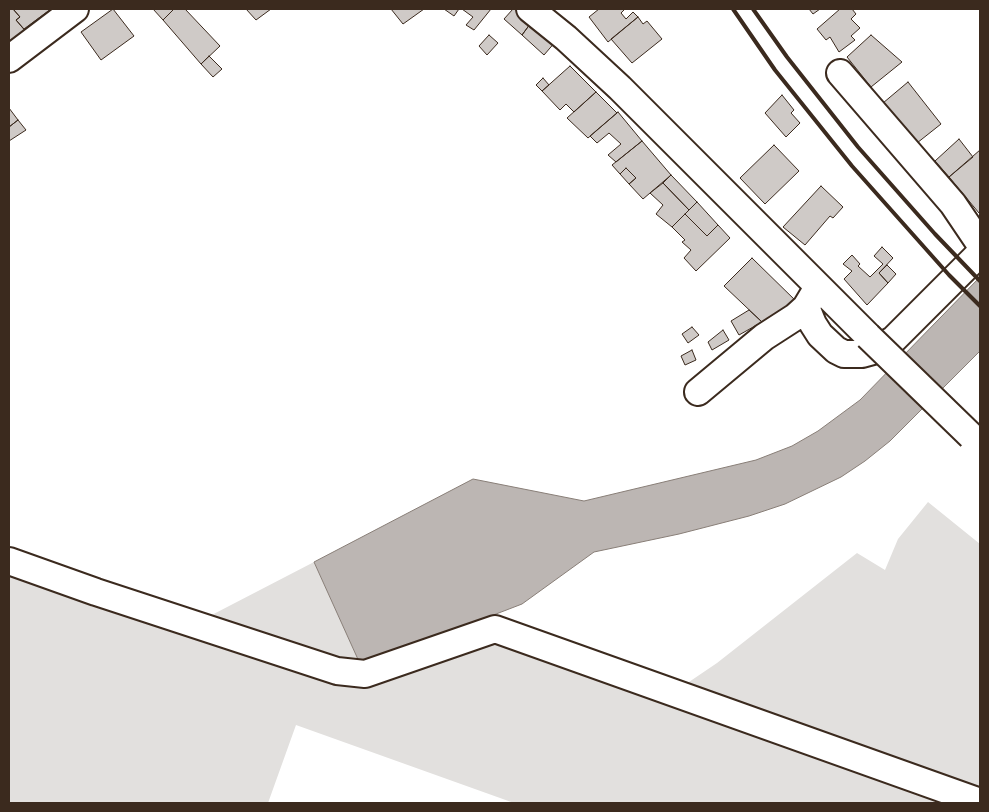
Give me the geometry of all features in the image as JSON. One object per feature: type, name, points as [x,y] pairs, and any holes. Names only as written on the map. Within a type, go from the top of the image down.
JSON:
[{"type":"street","points":[[9,60],[75,9]]},
{"type":"street","points":[[530,9],[566,38],[620,88],[812,297],[868,336],[976,440]]},
{"type":"street","points":[[840,73],[952,204],[980,244]]},
{"type":"street","points":[[812,297],[813,324],[820,335],[836,350],[852,355],[873,351],[892,340],[980,253]]},
{"type":"street","points":[[698,392],[764,337],[795,317],[812,297]]},
{"type":"street","points":[[9,561],[96,592],[337,671],[365,674],[494,629],[980,802]]},
{"type":"shaded area","points":[[980,277],[980,351],[890,441],[841,477],[785,504],[749,516],[679,534],[594,552],[522,604],[361,666],[314,562],[473,479],[584,501],[756,460],[792,446],[818,431],[860,400]]},
{"type":"shaded area","points":[[928,502],[980,544],[980,792],[683,686],[717,663],[857,553],[885,570],[898,539]]},
{"type":"shaded area","points":[[314,562],[361,666],[204,619]]},
{"type":"shaded area","points":[[9,565],[335,677],[492,640],[953,803],[514,803],[296,725],[268,803],[9,803]]},
{"type":"building","points":[[9,9],[13,9],[20,17],[16,20],[27,33],[9,47]]},
{"type":"building","points":[[13,9],[51,9],[24,29],[16,20],[20,17]]},
{"type":"building","points":[[113,9],[134,36],[101,60],[81,32]]},
{"type":"building","points":[[153,9],[174,9],[163,20]]},
{"type":"building","points":[[174,9],[185,9],[220,46],[201,64],[163,20]]},
{"type":"building","points":[[246,9],[271,9],[256,20]]},
{"type":"building","points":[[391,9],[424,9],[403,24]]},
{"type":"building","points":[[444,9],[459,9],[454,16]]},
{"type":"building","points":[[462,9],[491,9],[474,30],[466,25],[473,17]]},
{"type":"building","points":[[513,9],[520,9],[533,20],[522,35],[504,19]]},
{"type":"building","points":[[599,9],[625,9],[621,13],[626,19],[633,12],[638,17],[608,42],[589,17]]},
{"type":"building","points":[[809,9],[820,9],[813,14]]},
{"type":"building","points":[[840,9],[852,9],[856,14],[851,19],[860,28],[851,36],[855,40],[839,52],[830,37],[826,40],[817,29]]},
{"type":"building","points":[[638,17],[643,24],[647,21],[662,39],[632,63],[611,39]]},
{"type":"building","points":[[533,20],[556,41],[544,55],[522,35]]},
{"type":"building","points":[[489,35],[498,43],[487,55],[479,46]]},
{"type":"building","points":[[871,35],[902,62],[871,87],[847,57]]},
{"type":"building","points":[[209,56],[222,69],[213,77],[201,64]]},
{"type":"building","points":[[570,66],[596,92],[574,112],[566,104],[560,110],[542,91]]},
{"type":"building","points":[[543,78],[549,85],[542,91],[536,85]]},
{"type":"building","points":[[908,82],[941,124],[917,143],[883,103]]},
{"type":"building","points":[[596,92],[617,113],[588,138],[567,118]]},
{"type":"building","points":[[782,95],[794,110],[791,113],[800,123],[786,137],[765,113]]},
{"type":"building","points":[[9,108],[18,120],[9,127]]},
{"type":"building","points":[[618,112],[642,141],[616,162],[608,155],[621,144],[609,133],[597,143],[590,136]]},
{"type":"building","points":[[18,120],[26,130],[9,141],[9,127]]},
{"type":"building","points":[[959,139],[973,157],[949,177],[935,161]]},
{"type":"building","points":[[642,141],[671,175],[643,199],[629,184],[636,178],[626,168],[620,174],[612,165]]},
{"type":"building","points":[[774,145],[799,171],[765,204],[740,178]]},
{"type":"building","points":[[980,150],[980,212],[979,213],[949,177]]},
{"type":"building","points":[[626,168],[636,178],[629,184],[620,174]]},
{"type":"building","points":[[671,175],[697,202],[689,210],[663,183]]},
{"type":"building","points":[[663,183],[689,210],[672,227],[656,214],[663,205],[650,193]]},
{"type":"building","points":[[821,186],[843,207],[833,218],[830,216],[805,245],[783,227]]},
{"type":"building","points":[[697,202],[718,225],[707,236],[685,214]]},
{"type":"building","points":[[685,214],[707,236],[718,225],[730,238],[696,271],[684,258],[691,250],[682,242],[685,240],[672,227]]},
{"type":"building","points":[[882,247],[893,258],[879,273],[888,283],[867,305],[844,279],[852,271],[843,264],[852,255],[860,264],[858,266],[870,277],[883,264],[874,256]]},
{"type":"building","points":[[752,258],[798,303],[762,322],[724,286]]},
{"type":"building","points":[[887,265],[896,274],[888,283],[879,273]]},
{"type":"building","points":[[749,310],[762,322],[739,335],[731,321]]},
{"type":"building","points":[[692,327],[699,335],[688,343],[682,334]]},
{"type":"building","points":[[723,330],[729,340],[712,350],[708,342]]},
{"type":"building","points":[[692,350],[696,360],[685,365],[681,356]]},
{"type":"railway","points":[[733,9],[775,70],[852,166],[949,275],[980,306]]},
{"type":"railway","points":[[753,9],[787,57],[858,147],[935,234],[980,281]]}]
